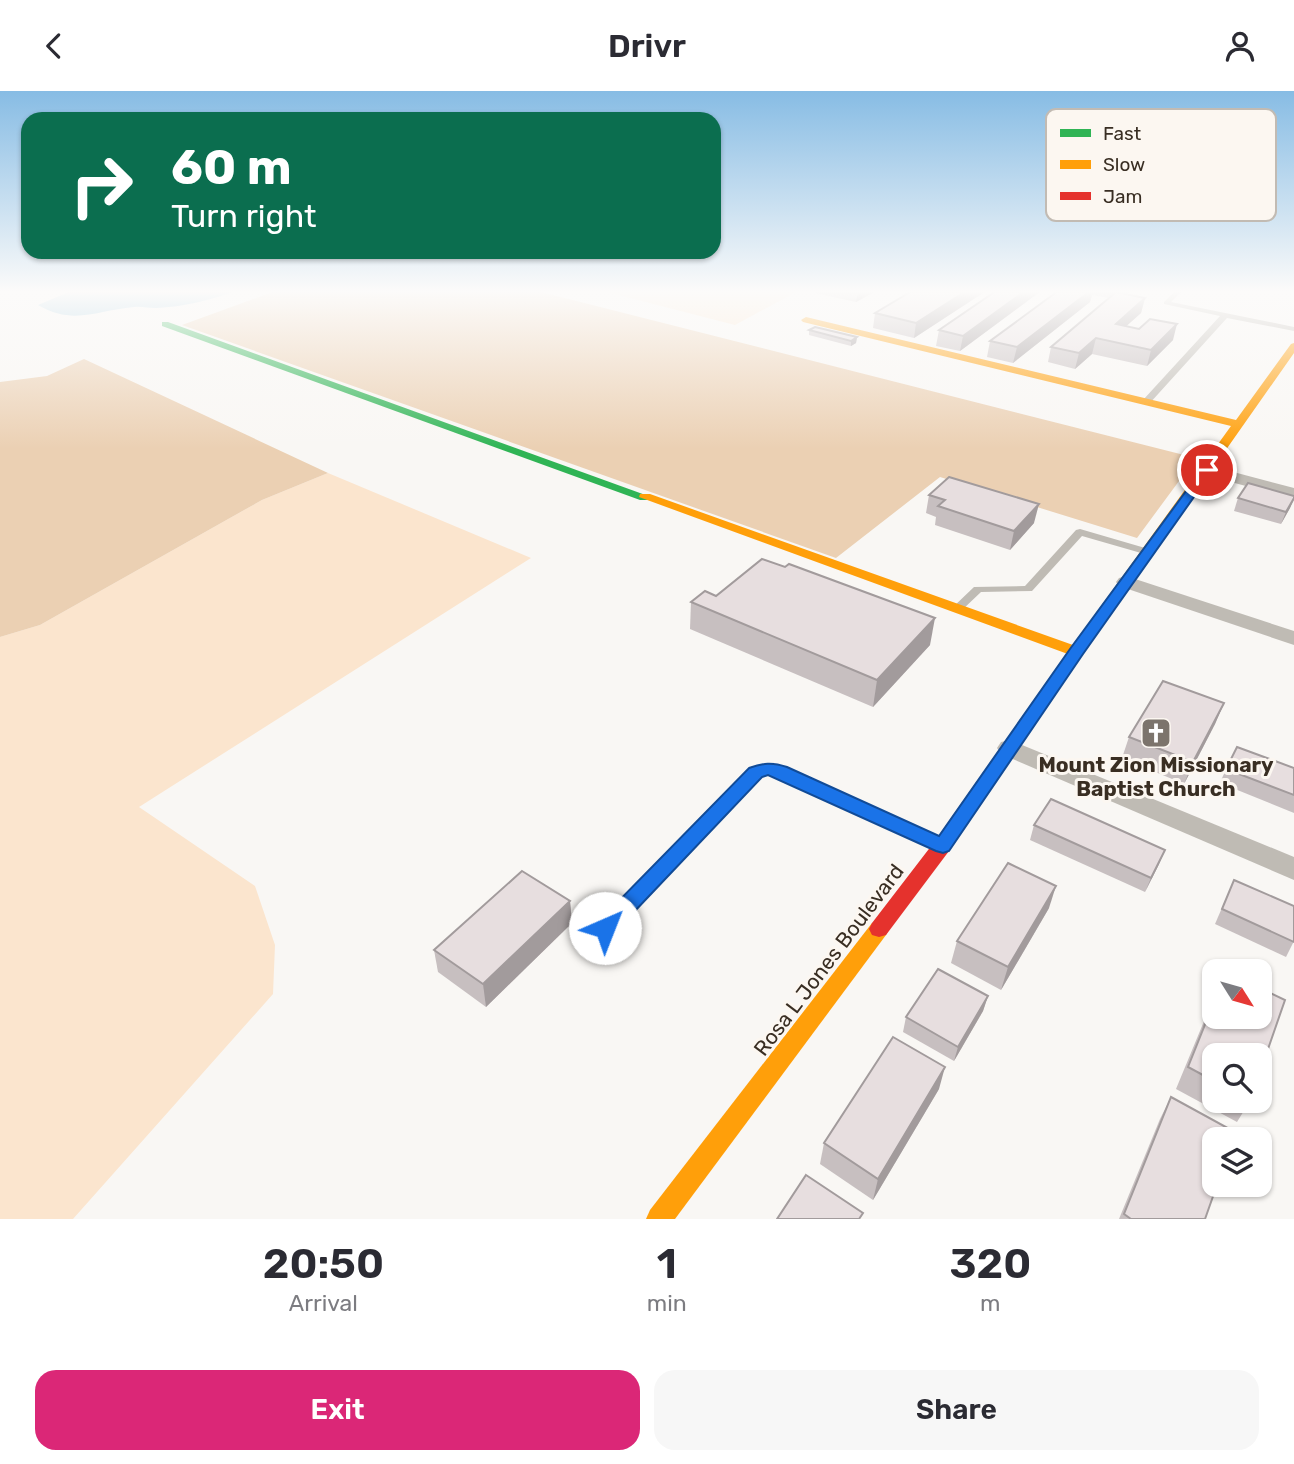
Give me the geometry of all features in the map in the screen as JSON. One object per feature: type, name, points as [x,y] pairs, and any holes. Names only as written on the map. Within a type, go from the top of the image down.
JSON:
[{"type":"street","points":[[220,344],[1076,652]]},
{"type":"street","points":[[904,344],[1239,424]]},
{"type":"street","name":"Rosa L Jones Boulevard","points":[[659,1219],[943,846],[1126,582],[1239,424],[1287,365],[1294,345]]},
{"type":"street","points":[[1207,470],[1294,494]]},
{"type":"street","points":[[1126,582],[1294,638]]},
{"type":"street","points":[[1010,748],[1294,869]]},
{"type":"lane","points":[[1146,402],[1200,344]]},
{"type":"lane","points":[[957,609],[978,589],[1028,589],[1080,532],[1148,552]]},
{"type":"lane","points":[[605,928],[755,772],[767,768],[780,771],[943,846]]},
{"type":"shaded area","points":[[234,344],[745,344],[1196,458],[1137,538],[940,477],[836,558]]},
{"type":"shaded area","points":[[84,359],[328,473],[262,500],[40,625],[0,637],[0,382],[47,376]]},
{"type":"shaded area","points":[[328,473],[531,558],[139,807],[255,886],[275,945],[273,994],[73,1219],[0,1219],[0,637],[40,625],[262,500]]},
{"type":"building","points":[[1002,344],[1021,344],[1017,347]]},
{"type":"building","points":[[1055,344],[1090,344],[1079,353],[1051,347]]},
{"type":"building","points":[[1122,344],[1157,344],[1151,350]]},
{"type":"building","points":[[949,477],[1039,504],[1014,531],[938,506],[945,500],[929,495]]},
{"type":"building","points":[[1248,483],[1294,498],[1286,512],[1238,498]]},
{"type":"building","points":[[762,559],[785,567],[789,564],[935,618],[877,680],[691,602],[705,591],[716,596]]},
{"type":"building","points":[[1163,681],[1224,703],[1193,762],[1129,737]]},
{"type":"building","points":[[1237,747],[1294,768],[1294,795],[1226,769]]},
{"type":"building","points":[[1051,799],[1165,850],[1151,878],[1034,825]]},
{"type":"building","points":[[1008,863],[1056,886],[1008,967],[957,941]]},
{"type":"building","points":[[522,871],[570,901],[483,984],[434,950]]},
{"type":"building","points":[[1234,880],[1294,906],[1294,942],[1222,909]]},
{"type":"building","points":[[938,969],[988,996],[958,1047],[906,1017]]},
{"type":"building","points":[[1272,994],[1285,1000],[1270,1043],[1202,1043],[1202,1075],[1188,1067],[1203,1029],[1272,1029]]},
{"type":"building","points":[[893,1037],[945,1067],[878,1179],[824,1143]]},
{"type":"building","points":[[1171,1097],[1226,1127],[1202,1127],[1202,1197],[1213,1197],[1205,1219],[1131,1219],[1124,1214]]},
{"type":"building","points":[[806,1175],[863,1213],[859,1219],[777,1219]]},
{"type":"traffic: fast","points":[[219,344],[645,497]]},
{"type":"traffic: slow","points":[[904,344],[1239,424]]},
{"type":"traffic: slow","points":[[1080,646],[1294,346]]},
{"type":"traffic: slow","points":[[645,497],[1076,652]]},
{"type":"traffic: slow","points":[[659,1219],[879,929]]},
{"type":"traffic: jam","points":[[879,929],[942,846],[1080,646]]},
{"type":"place","name":"Mount Zion Missionary Baptist Church","points":[[1156,733]]},
{"type":"route","points":[[605,928],[755,772],[767,768],[780,771],[943,846],[1076,652],[1207,470]]}]
